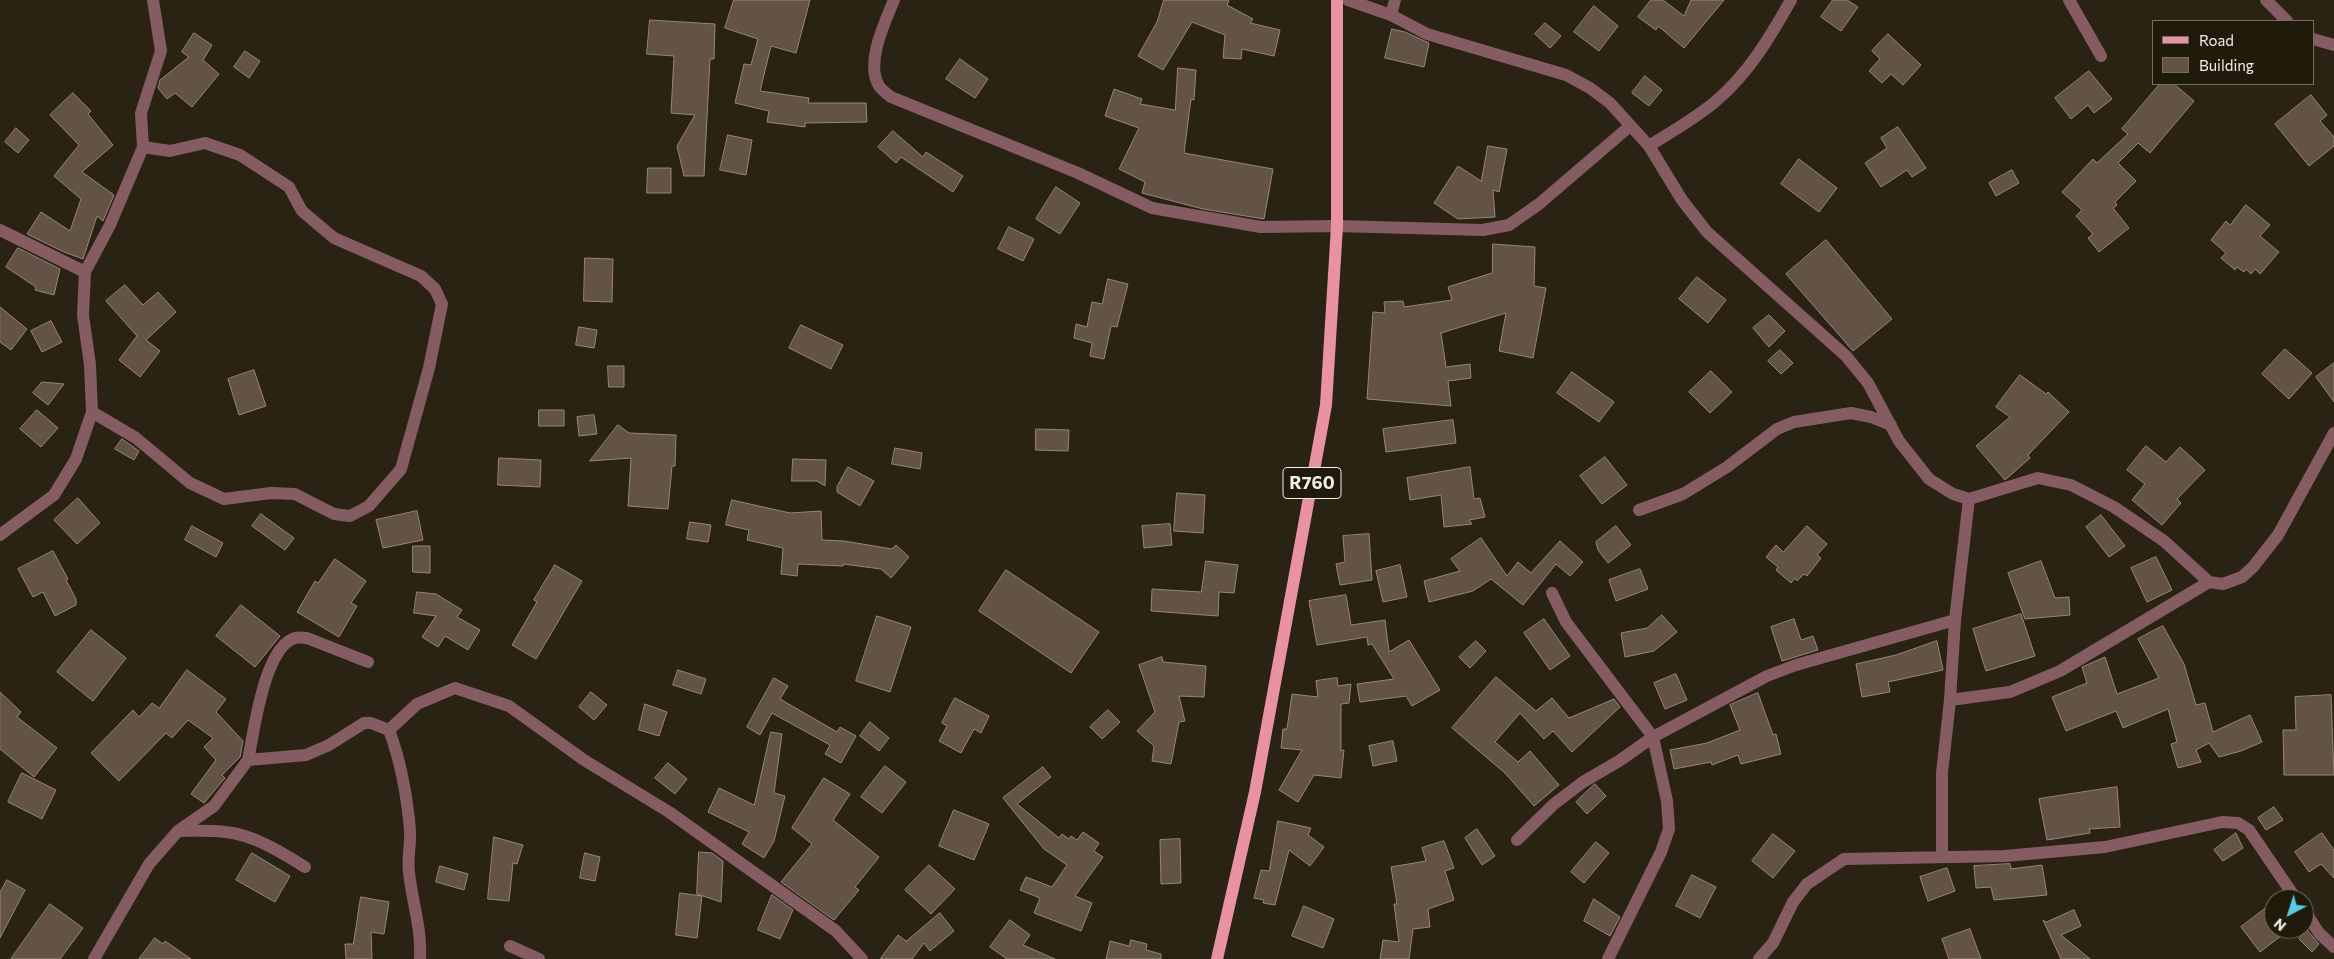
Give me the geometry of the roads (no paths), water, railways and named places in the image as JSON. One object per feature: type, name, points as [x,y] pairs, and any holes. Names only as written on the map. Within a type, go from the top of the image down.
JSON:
[{"type":"main road","name":"R760","points":[[1217,959],[1255,792],[1326,405],[1337,226],[1337,0]]},
{"type":"street","points":[[0,535],[54,495],[76,458],[92,412],[90,365],[83,315],[85,272],[110,226],[143,147],[140,113],[161,52],[153,0]]},
{"type":"street","points":[[894,0],[882,30],[874,62],[879,86],[891,97],[1078,173],[1152,208],[1261,227],[1337,226],[1483,230],[1509,225],[1539,204],[1630,126]]},
{"type":"street","points":[[1348,0],[1391,15],[1428,34],[1566,75],[1590,88],[1610,103],[1649,146],[1682,200],[1707,232],[1803,315],[1846,356],[1868,383],[1899,440],[1929,478],[1953,494],[1969,499],[2038,478],[2071,485],[2114,507],[2164,541],[2209,582],[2223,584],[2242,578],[2253,568],[2278,535],[2334,433]]},
{"type":"street","points":[[1391,15],[1395,0]]},
{"type":"street","points":[[1649,146],[1715,102],[1737,81],[1755,59],[1792,0]]},
{"type":"street","points":[[2069,0],[2101,56]]},
{"type":"street","points":[[2266,0],[2286,20]]},
{"type":"street","points":[[2314,38],[2334,45]]},
{"type":"street","points":[[92,412],[136,438],[190,483],[224,499],[272,493],[295,494],[334,514],[350,516],[369,506],[401,469],[429,368],[442,304],[435,289],[421,276],[334,238],[302,211],[289,187],[240,155],[205,143],[170,151],[143,147]]},
{"type":"street","points":[[0,230],[85,272]]},
{"type":"street","points":[[1639,510],[1682,494],[1728,467],[1776,429],[1794,422],[1851,413],[1871,417],[1891,425]]},
{"type":"street","points":[[1942,857],[1942,773],[1950,700],[1955,620],[1969,499]]},
{"type":"street","points":[[1950,700],[2010,692],[2060,671],[2209,582]]},
{"type":"street","points":[[1552,593],[1566,622],[1653,737],[1667,801],[1670,829],[1661,852],[1608,959]]},
{"type":"street","points":[[1516,840],[1554,804],[1583,782],[1619,761],[1653,737],[1767,676],[1796,665],[1955,620]]},
{"type":"street","points":[[94,959],[149,864],[178,831],[214,806],[248,760],[264,681],[276,657],[289,641],[296,638],[306,638],[368,662]]},
{"type":"street","points":[[389,730],[417,704],[455,688],[510,706],[584,760],[703,835],[836,931],[862,959]]},
{"type":"street","points":[[248,760],[306,756],[329,745],[364,723],[371,723],[389,730],[397,750],[410,832],[408,871],[421,941],[420,959]]},
{"type":"street","points":[[1760,959],[1773,943],[1793,902],[1807,884],[1844,858],[2005,856],[2105,847],[2222,822],[2238,823],[2249,830],[2289,889]]},
{"type":"street","points":[[178,831],[226,832],[252,839],[279,851],[305,866]]},
{"type":"street","points":[[2314,924],[2334,947]]},
{"type":"street","points":[[510,946],[539,959]]}]
